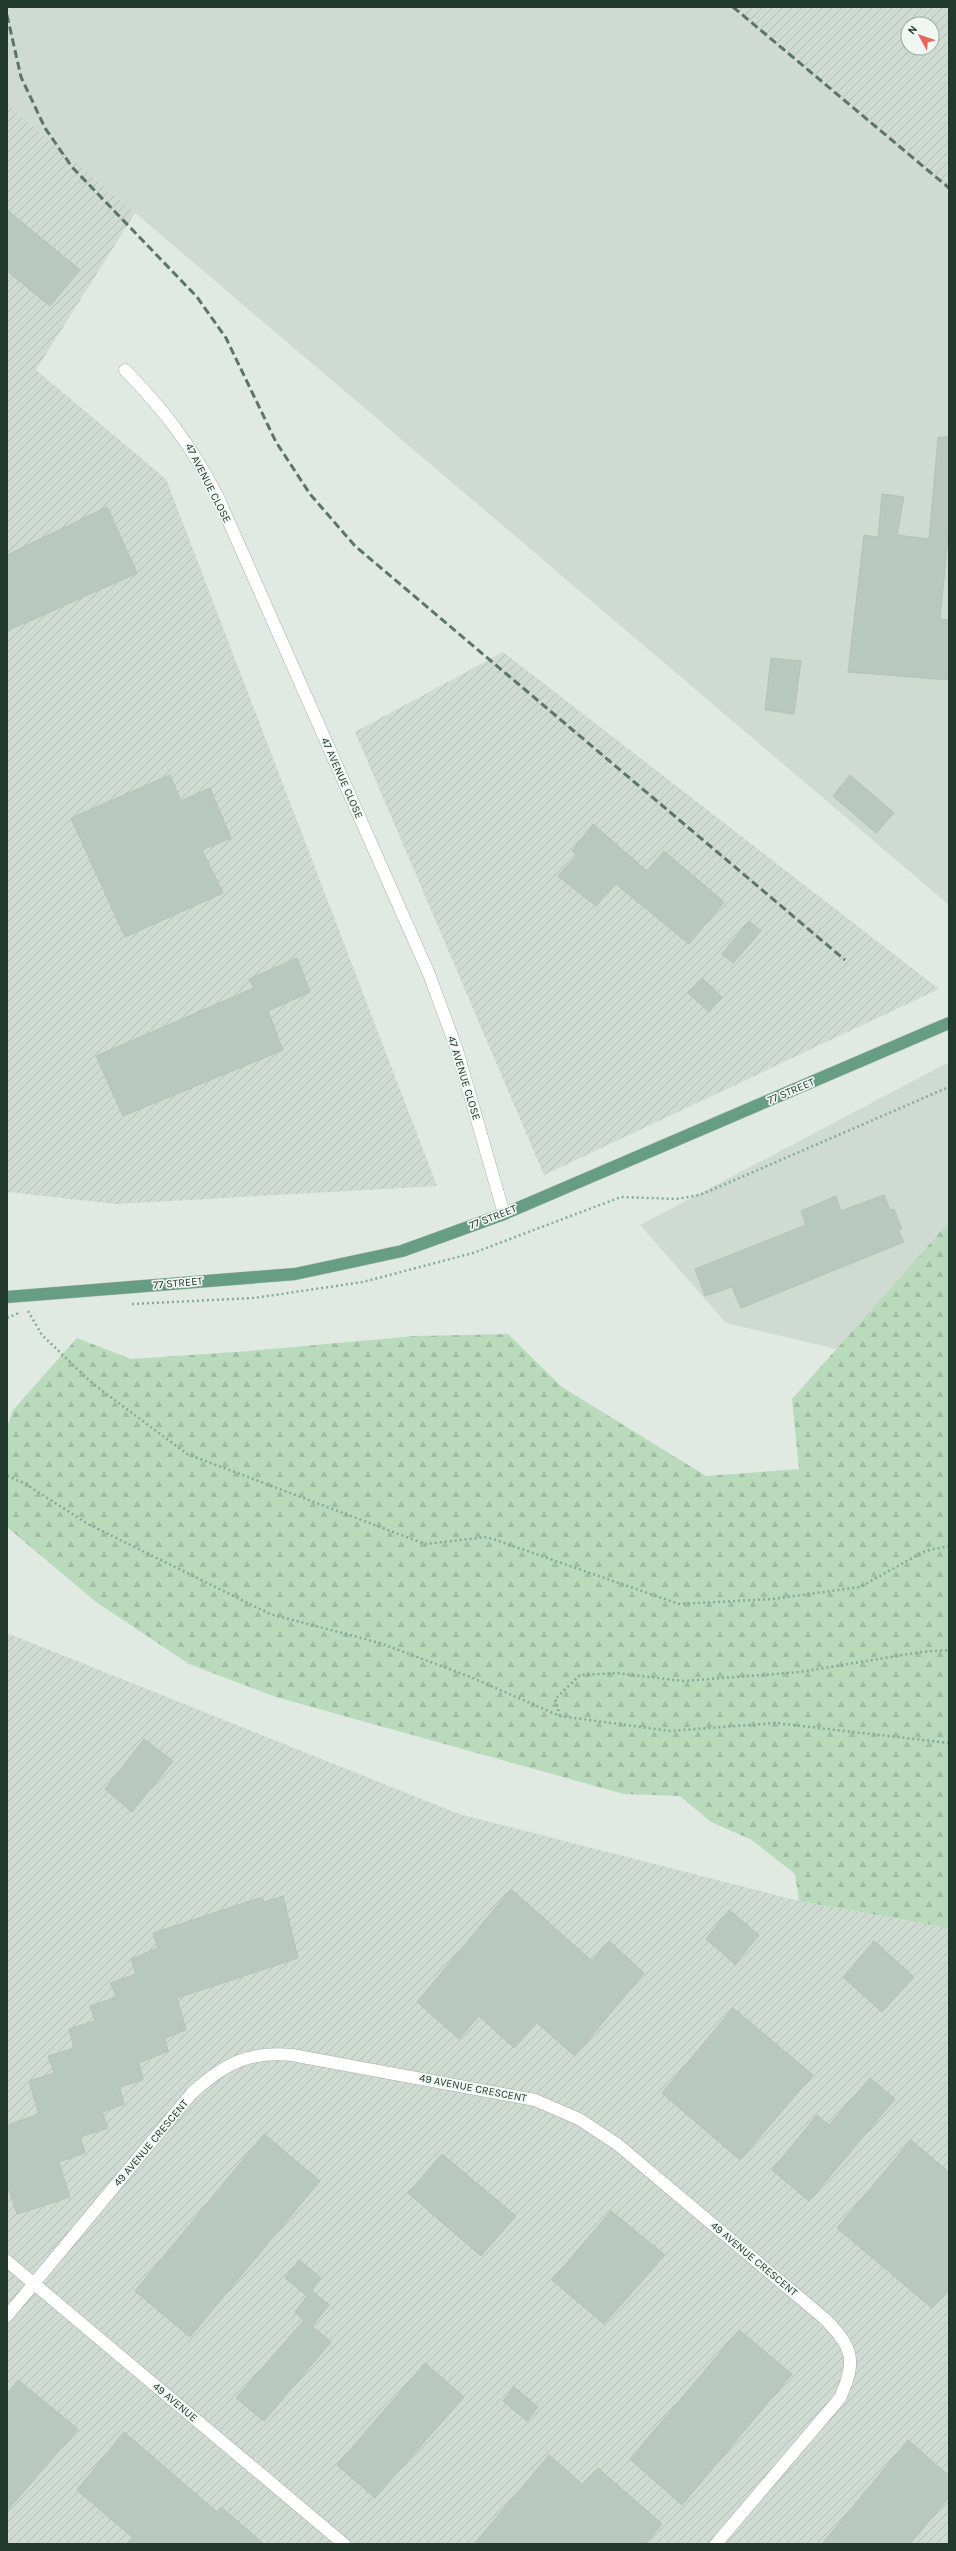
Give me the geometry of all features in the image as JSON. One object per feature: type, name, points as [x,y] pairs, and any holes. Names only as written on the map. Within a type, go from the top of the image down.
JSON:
[{"type":"main road","name":"77 STREET","points":[[7,1297],[295,1274],[402,1251],[504,1214],[949,1023]]},
{"type":"street","name":"47 AVENUE CLOSE","points":[[125,370],[159,405],[185,438],[217,495],[429,974],[457,1050],[504,1214]]},
{"type":"street","name":"49 AVENUE CRESCENT","points":[[7,2316],[192,2093],[211,2076],[230,2064],[262,2055],[292,2055],[516,2095],[554,2107],[580,2119],[617,2144],[825,2319],[845,2340],[850,2352],[851,2365],[848,2380],[840,2398],[716,2544]]},
{"type":"street","name":"49 AVENUE","points":[[7,2261],[344,2544]]},
{"type":"path","points":[[7,1318],[27,1310],[42,1335],[92,1383],[187,1454],[425,1544],[486,1537],[679,1604],[773,1599],[860,1588],[925,1551],[949,1546]]},
{"type":"path","points":[[7,1476],[24,1483],[88,1524],[270,1614],[380,1642],[472,1678],[560,1716],[670,1731],[775,1723],[949,1743]]},
{"type":"path","points":[[560,1716],[555,1699],[580,1675],[617,1674],[698,1680],[800,1672],[921,1652],[949,1650]]},
{"type":"shaded area","points":[[7,7],[733,7],[949,188],[949,905],[7,104]]},
{"type":"shaded area","points":[[733,7],[949,7],[949,188]]},
{"type":"shaded area","points":[[7,104],[135,213],[36,370],[166,479],[437,1186],[116,1204],[7,1192]]},
{"type":"shaded area","points":[[503,652],[939,989],[544,1175],[355,732]]},
{"type":"shaded area","points":[[949,1062],[949,1222],[836,1349],[726,1323],[640,1225]]},
{"type":"shaded area","points":[[7,1633],[459,1814],[799,1901],[949,1928],[949,2544],[7,2544]]},
{"type":"green space","points":[[949,1222],[949,1928],[799,1901],[795,1874],[752,1840],[711,1822],[680,1796],[624,1794],[276,1697],[189,1664],[96,1602],[7,1527],[7,1427],[13,1410],[77,1338],[131,1359],[249,1351],[415,1336],[508,1334],[562,1387],[706,1476],[799,1469],[792,1399]]},
{"type":"building","points":[[7,210],[80,270],[50,306],[7,271]]},
{"type":"building","points":[[938,437],[949,437],[949,527],[940,619],[949,620],[949,680],[848,672],[864,535],[878,537],[882,494],[904,497],[897,535],[929,539]]},
{"type":"building","points":[[107,507],[137,573],[7,631],[7,555]]},
{"type":"building","points":[[771,658],[801,661],[794,714],[765,710]]},
{"type":"building","points":[[170,775],[181,801],[210,788],[231,838],[202,850],[223,893],[125,937],[71,818]]},
{"type":"building","points":[[850,775],[894,813],[876,833],[833,796]]},
{"type":"building","points":[[593,824],[647,871],[664,851],[724,902],[689,944],[616,884],[596,906],[558,876],[577,855],[572,851]]},
{"type":"building","points":[[749,921],[761,931],[733,963],[722,954]]},
{"type":"building","points":[[297,958],[310,992],[268,1011],[283,1050],[123,1116],[96,1056],[254,988],[249,979]]},
{"type":"building","points":[[702,978],[722,997],[709,1012],[688,993]]},
{"type":"building","points":[[884,1195],[890,1210],[894,1209],[902,1229],[898,1230],[904,1242],[741,1308],[732,1287],[705,1296],[695,1269],[806,1225],[801,1211],[836,1196],[841,1211]]},
{"type":"building","points":[[144,1739],[173,1761],[132,1812],[105,1789]]},
{"type":"building","points":[[511,1889],[592,1961],[609,1941],[644,1973],[575,2056],[537,2023],[514,2048],[479,2016],[459,2039],[417,2002]]},
{"type":"building","points":[[283,1896],[298,1958],[177,1998],[186,2030],[165,2038],[168,2051],[139,2063],[143,2080],[119,2087],[124,2104],[102,2112],[108,2128],[80,2137],[85,2153],[59,2162],[70,2197],[17,2214],[7,2185],[7,2125],[39,2114],[29,2081],[54,2073],[48,2056],[74,2048],[69,2029],[95,2021],[90,2006],[117,1997],[110,1983],[136,1974],[131,1959],[158,1948],[153,1933],[262,1897],[264,1902]]},
{"type":"building","points":[[729,1910],[759,1935],[735,1964],[706,1939]]},
{"type":"building","points":[[874,1941],[914,1977],[882,2012],[843,1977]]},
{"type":"building","points":[[733,2008],[813,2075],[740,2160],[662,2093]]},
{"type":"building","points":[[870,2078],[895,2099],[809,2201],[772,2170],[817,2115],[829,2125]]},
{"type":"building","points":[[264,2134],[320,2181],[190,2337],[135,2291]]},
{"type":"building","points":[[911,2140],[949,2172],[949,2289],[932,2308],[837,2228]]},
{"type":"building","points":[[442,2154],[516,2216],[481,2256],[408,2193]]},
{"type":"building","points":[[611,2211],[665,2255],[604,2324],[552,2280]]},
{"type":"building","points":[[299,2260],[321,2278],[312,2291],[329,2305],[312,2326],[331,2342],[264,2421],[236,2398],[304,2320],[295,2312],[307,2296],[285,2278]]},
{"type":"building","points":[[739,2330],[792,2374],[682,2505],[630,2459]]},
{"type":"building","points":[[425,2363],[464,2397],[375,2498],[337,2465]]},
{"type":"building","points":[[18,2380],[78,2429],[7,2511],[7,2394]]},
{"type":"building","points":[[514,2387],[538,2407],[527,2421],[503,2401]]},
{"type":"building","points":[[124,2432],[217,2512],[221,2507],[264,2544],[127,2544],[132,2537],[77,2490]]},
{"type":"building","points":[[908,2440],[949,2476],[949,2497],[910,2544],[822,2544]]},
{"type":"building","points":[[549,2455],[582,2484],[598,2468],[662,2524],[645,2544],[474,2544]]},
{"type":"railway","points":[[733,7],[949,188]]},
{"type":"railway","points":[[7,15],[21,77],[45,128],[72,167],[197,297],[226,338],[276,442],[310,494],[355,546],[845,960]]}]
